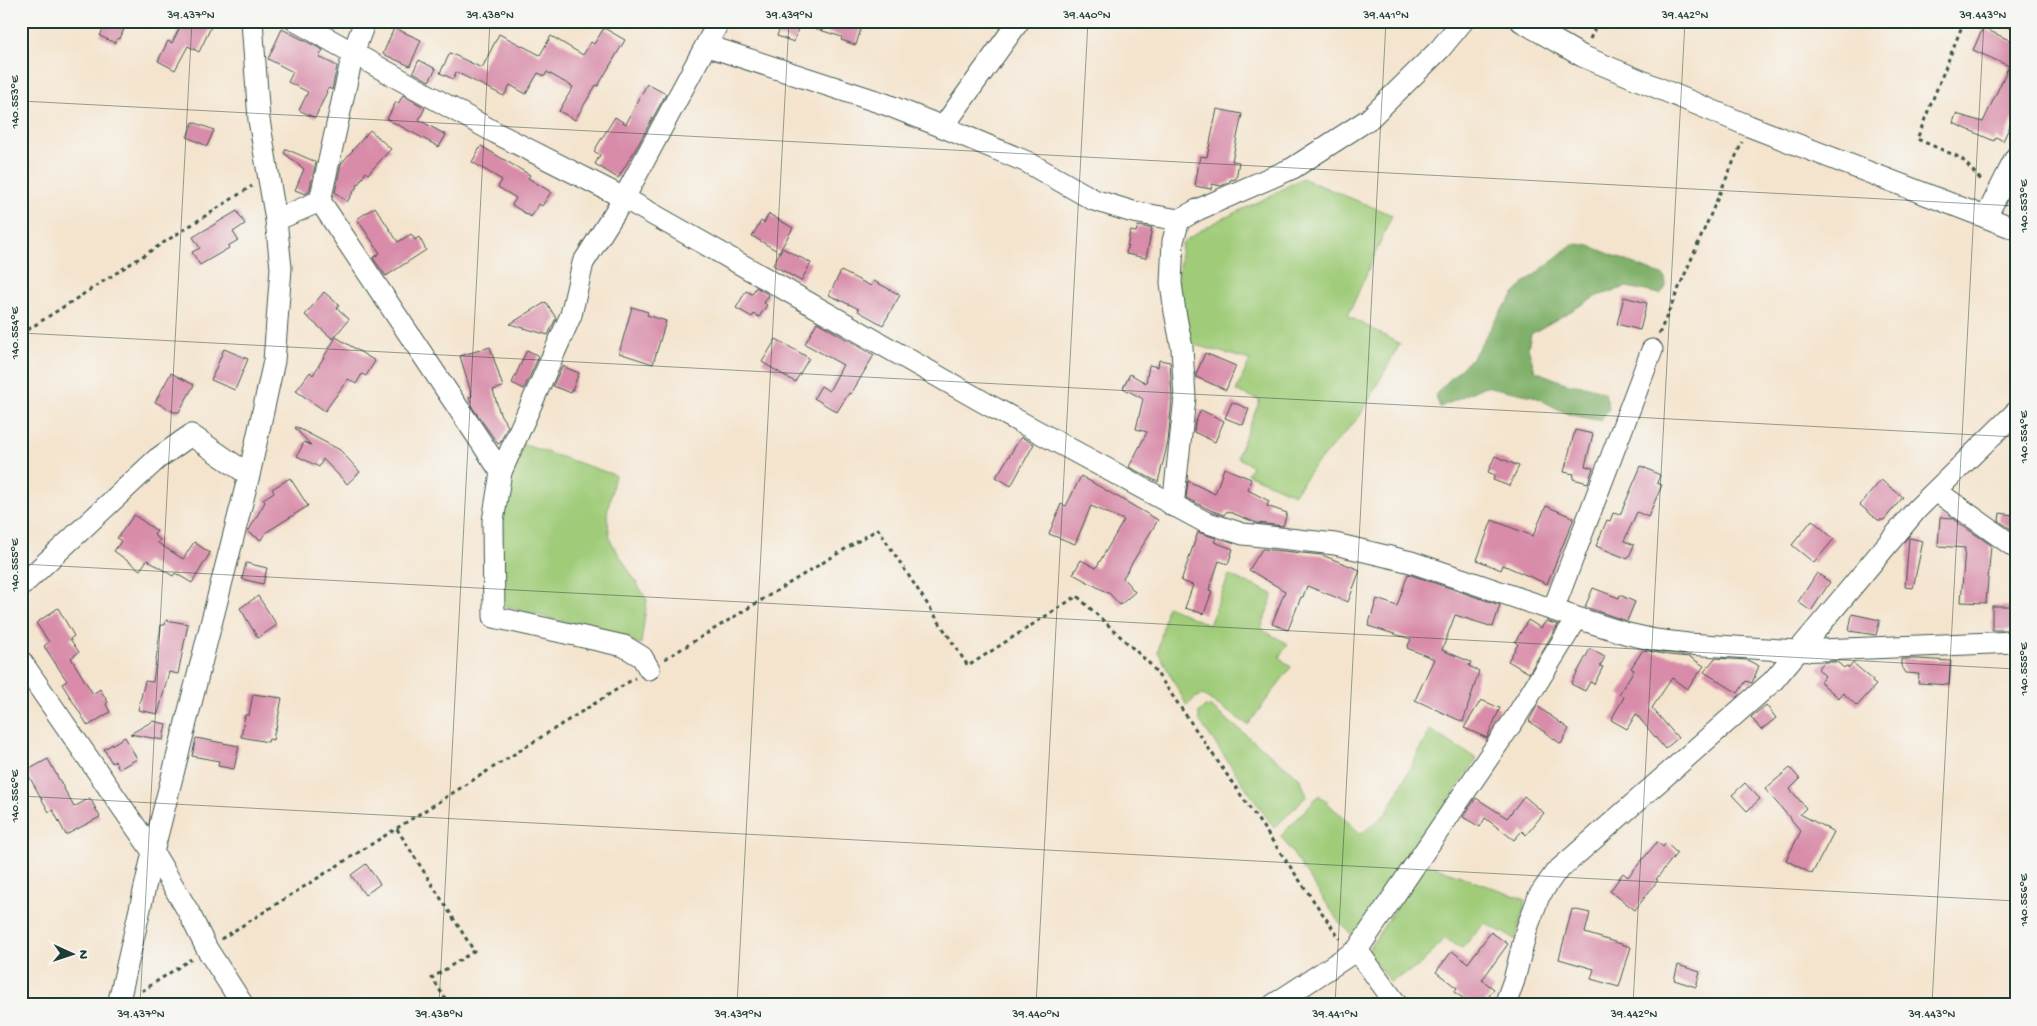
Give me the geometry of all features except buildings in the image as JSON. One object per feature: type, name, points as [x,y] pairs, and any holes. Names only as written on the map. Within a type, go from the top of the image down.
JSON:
[{"type":"street","points":[[118,1005],[153,852],[249,475],[274,361],[281,268],[276,220],[259,120],[252,21]]},
{"type":"street","points":[[296,21],[496,133],[624,198],[985,403],[1205,522],[1243,534],[1335,544],[1410,562],[1577,618],[1628,634],[1655,640],[1797,651],[2016,642]]},
{"type":"street","points":[[365,21],[353,53],[320,201],[500,472]]},
{"type":"street","points":[[649,669],[642,657],[624,646],[494,618],[493,521],[500,472],[570,315],[583,264],[624,198],[708,46],[719,21]]},
{"type":"street","points":[[943,127],[1019,21]]},
{"type":"street","points":[[708,46],[885,104],[943,127],[1027,162],[1094,200],[1133,212],[1179,220],[1197,210],[1293,168],[1369,119],[1440,50],[1463,21]]},
{"type":"street","points":[[1521,21],[1582,56],[1749,126],[2016,229]]},
{"type":"street","points":[[1986,218],[2016,156]]},
{"type":"street","points":[[276,220],[320,201]]},
{"type":"street","points":[[1173,506],[1185,398],[1182,348],[1174,312],[1171,283],[1173,241],[1179,220]]},
{"type":"street","points":[[1553,610],[1652,350]]},
{"type":"street","points":[[1505,1005],[1539,896],[1556,873],[1773,681],[1917,509],[2016,412]]},
{"type":"street","points":[[21,586],[158,459],[191,435],[249,475]]},
{"type":"street","points":[[1936,491],[2016,548]]},
{"type":"street","points":[[1273,1005],[1357,950],[1516,717],[1577,618]]},
{"type":"street","points":[[21,661],[153,852],[188,911],[207,949],[243,1005]]},
{"type":"street","points":[[1357,950],[1397,1005]]},
{"type":"path","points":[[1964,21],[1917,139],[1961,158],[1996,196]]},
{"type":"path","points":[[1993,21],[2016,29]]},
{"type":"path","points":[[1652,350],[1749,126]]},
{"type":"path","points":[[21,334],[268,175]]},
{"type":"path","points":[[136,994],[649,669],[878,529],[968,666],[1077,596],[1152,666],[1337,937],[1357,950]]},
{"type":"path","points":[[397,829],[474,951],[432,978],[448,1003],[445,1005]]},
{"type":"green space","points":[[1302,178],[1392,215],[1348,316],[1400,344],[1359,417],[1311,470],[1294,494],[1247,474],[1252,466],[1237,457],[1260,400],[1236,391],[1250,360],[1191,344],[1177,288],[1182,244],[1209,226]]},
{"type":"green space","points":[[1578,244],[1590,246],[1664,276],[1666,281],[1666,286],[1660,294],[1627,287],[1597,296],[1531,334],[1528,348],[1535,371],[1568,384],[1590,387],[1605,393],[1609,408],[1601,421],[1568,414],[1533,396],[1485,386],[1440,407],[1435,395],[1473,357],[1501,311],[1521,286],[1570,246]]},
{"type":"green space","points":[[522,444],[615,475],[607,514],[610,540],[647,600],[641,644],[499,604],[503,498]]},
{"type":"green space","points":[[1229,575],[1273,594],[1261,629],[1288,644],[1279,657],[1291,667],[1248,725],[1203,695],[1195,698],[1187,706],[1158,652],[1167,606],[1209,625]]},
{"type":"green space","points":[[1205,706],[1211,707],[1300,778],[1307,796],[1274,828],[1199,720],[1199,712]]},
{"type":"green space","points":[[1430,730],[1477,759],[1360,930],[1353,936],[1339,922],[1281,836],[1319,795],[1361,834],[1387,813]]},
{"type":"green space","points":[[1425,863],[1526,900],[1516,940],[1485,923],[1462,948],[1444,939],[1419,966],[1390,982],[1367,952]]}]
